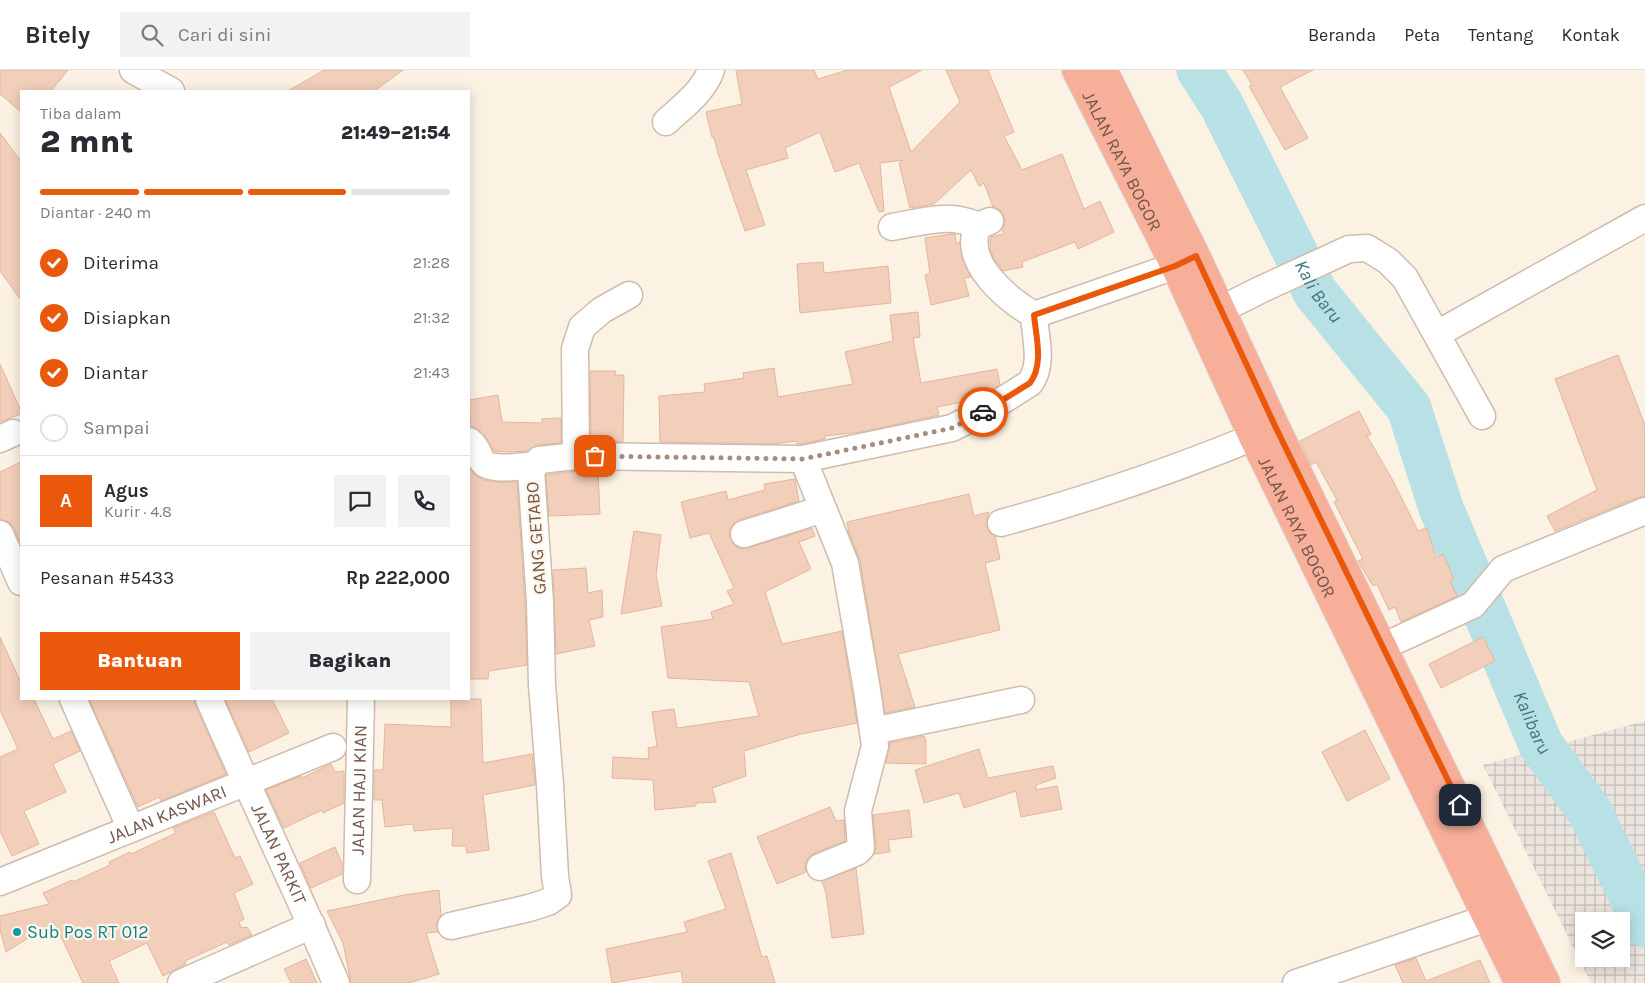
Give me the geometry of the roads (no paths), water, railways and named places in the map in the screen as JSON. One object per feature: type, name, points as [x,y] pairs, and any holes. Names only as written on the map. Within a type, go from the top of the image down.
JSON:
[{"type":"highway","name":"JALAN RAYA BOGOR","points":[[1076,70],[1185,261]]},
{"type":"highway","name":"JALAN RAYA BOGOR","points":[[1103,70],[1209,315],[1264,432],[1500,914],[1546,983]]},
{"type":"highway","name":"JALAN RAYA BOGOR","points":[[1264,432],[1382,647],[1500,914],[1520,983]]},
{"type":"street","points":[[133,70],[168,90]]},
{"type":"street","points":[[666,122],[694,96],[710,75],[711,70]]},
{"type":"street","points":[[892,228],[945,218],[957,218],[984,223],[974,235],[974,244],[983,271],[1006,295],[1034,315],[1185,261]]},
{"type":"street","points":[[1437,334],[1645,218]]},
{"type":"street","points":[[1209,315],[1349,249],[1367,248],[1388,261],[1405,278],[1482,416]]},
{"type":"street","points":[[576,456],[574,349],[582,327],[602,310],[629,295]]},
{"type":"street","name":"GANG GETABO","points":[[451,926],[535,906],[548,902],[558,895],[555,876],[542,685],[540,602],[531,470],[539,460],[576,456],[803,459],[952,428],[989,409],[1030,383],[1037,370],[1038,358],[1034,315]]},
{"type":"street","points":[[1001,523],[1057,508],[1204,457],[1264,432]]},
{"type":"street","points":[[470,442],[476,446],[483,463],[490,468],[535,465]]},
{"type":"street","points":[[803,459],[845,563],[857,692],[873,731],[875,746],[858,811],[861,848],[855,853],[820,867]]},
{"type":"street","points":[[744,534],[823,509]]},
{"type":"street","points":[[1382,647],[1473,605],[1503,569],[1645,511]]},
{"type":"street","points":[[0,534],[20,580]]},
{"type":"street","points":[[73,700],[131,829]]},
{"type":"street","name":"JALAN PARKIT","points":[[209,700],[245,782],[312,925],[336,983]]},
{"type":"street","name":"JALAN HAJI KIAN","points":[[358,880],[361,700]]},
{"type":"street","points":[[873,731],[1021,700]]},
{"type":"street","name":"JALAN KASWARI","points":[[0,882],[333,747]]},
{"type":"street","points":[[1296,983],[1500,914]]},
{"type":"street","points":[[181,983],[312,925]]},
{"type":"waterway","name":"Kali Baru","points":[[1199,70],[1221,104],[1315,292],[1409,408],[1441,508],[1541,745],[1590,812],[1645,925]]},
{"type":"place","name":"Sub Pos RT 012","points":[[17,932]]},
{"type":"water label","name":"Kalibaru","points":[[1533,721]]}]
